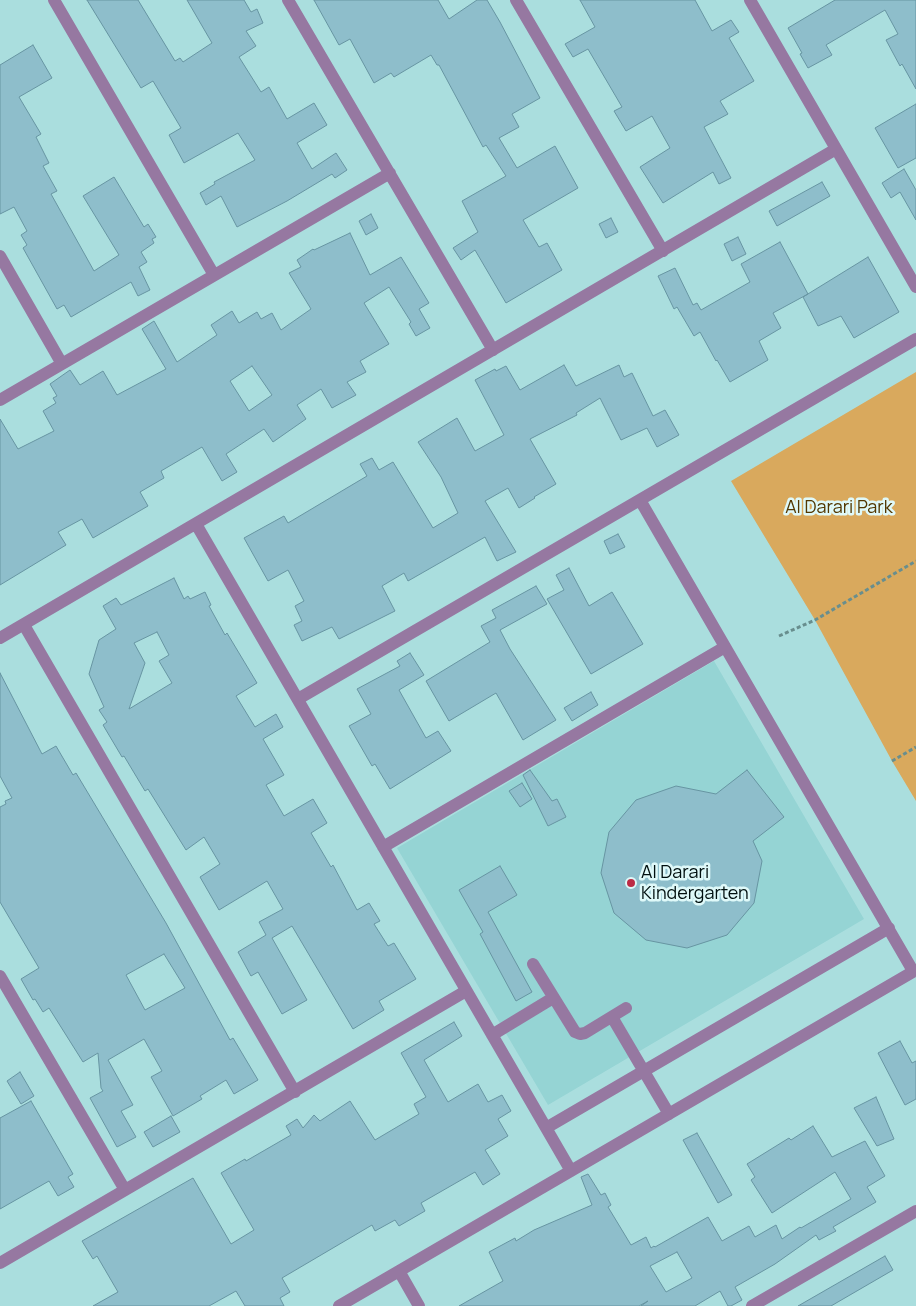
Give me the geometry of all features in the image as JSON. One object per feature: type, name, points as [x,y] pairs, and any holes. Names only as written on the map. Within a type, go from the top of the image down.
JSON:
[{"type":"street","points":[[54,0],[214,276]]},
{"type":"street","points":[[288,0],[492,350]]},
{"type":"street","points":[[516,0],[663,251]]},
{"type":"street","points":[[750,0],[916,287]]},
{"type":"street","points":[[0,638],[836,149]]},
{"type":"street","points":[[0,400],[390,174]]},
{"type":"street","points":[[0,256],[62,364]]},
{"type":"street","points":[[298,699],[916,339]]},
{"type":"street","points":[[339,1306],[915,971],[640,500]]},
{"type":"street","points":[[196,524],[571,1171]]},
{"type":"street","points":[[24,625],[295,1092]]},
{"type":"street","points":[[383,847],[725,647]]},
{"type":"street","points":[[546,1128],[889,928]]},
{"type":"street","points":[[533,964],[575,1032],[585,1033],[626,1008]]},
{"type":"street","points":[[0,976],[124,1190]]},
{"type":"street","points":[[0,1263],[466,991]]},
{"type":"street","points":[[492,1035],[554,998]]},
{"type":"street","points":[[612,1016],[669,1114]]},
{"type":"street","points":[[752,1306],[916,1211]]},
{"type":"street","points":[[398,1271],[418,1306]]},
{"type":"path","points":[[779,636],[815,620],[916,561]]},
{"type":"path","points":[[892,761],[916,747]]},
{"type":"shaded area","name":"Al Darari Kindergarten","points":[[714,661],[864,919],[548,1105],[397,848]]},
{"type":"green space","name":"Al Darari Park","points":[[916,372],[916,801],[815,620],[731,481]]},
{"type":"building","points":[[87,0],[138,0],[175,61],[180,58],[183,62],[212,43],[187,0],[244,0],[251,12],[257,9],[263,23],[246,31],[256,46],[239,57],[261,92],[269,87],[287,119],[314,103],[327,125],[297,143],[312,169],[336,153],[347,170],[335,178],[332,174],[287,201],[237,227],[221,196],[206,205],[200,193],[215,184],[214,182],[255,160],[238,133],[184,163],[169,135],[181,128],[153,81],[141,88]]},
{"type":"building","points":[[314,0],[438,0],[449,19],[477,0],[487,0],[540,98],[512,114],[519,127],[499,138],[517,168],[555,146],[578,188],[523,220],[539,247],[547,243],[562,270],[506,303],[475,250],[461,260],[453,248],[478,232],[462,201],[506,176],[486,145],[483,147],[439,65],[437,65],[431,55],[394,77],[391,73],[374,83],[350,39],[339,45]]},
{"type":"building","points":[[580,0],[695,0],[712,31],[731,20],[739,32],[729,38],[754,81],[720,101],[728,114],[704,127],[731,178],[719,184],[713,172],[663,203],[640,167],[670,148],[652,116],[626,131],[614,111],[622,107],[588,49],[573,57],[565,44],[595,27]]},
{"type":"building","points":[[835,0],[916,0],[916,89],[902,64],[900,66],[886,40],[898,34],[885,10],[826,45],[832,55],[808,68],[788,28]]},
{"type":"building","points":[[33,45],[52,78],[19,97],[41,134],[36,137],[49,163],[43,166],[57,191],[51,194],[94,271],[119,255],[83,196],[114,177],[144,227],[148,224],[156,237],[152,239],[154,243],[141,252],[147,262],[139,267],[150,290],[138,296],[131,282],[71,317],[64,305],[57,309],[23,248],[27,245],[21,235],[27,231],[14,207],[0,214],[0,65]]},
{"type":"building","points":[[916,104],[916,158],[898,168],[875,128]]},
{"type":"building","points":[[904,169],[916,190],[916,220],[900,192],[891,198],[882,183]]},
{"type":"building","points":[[822,182],[830,196],[777,226],[769,211]]},
{"type":"building","points":[[371,214],[378,228],[366,235],[359,221]]},
{"type":"building","points":[[611,218],[618,232],[606,238],[599,224]]},
{"type":"building","points":[[350,233],[370,275],[401,257],[429,303],[419,309],[430,328],[416,336],[409,324],[411,322],[389,287],[364,303],[389,344],[360,361],[366,372],[347,382],[356,395],[332,408],[321,389],[297,405],[306,419],[273,442],[264,429],[226,454],[237,472],[222,481],[202,447],[161,471],[164,478],[140,492],[148,506],[93,538],[82,519],[58,532],[66,545],[0,585],[0,419],[18,449],[54,431],[43,411],[56,403],[53,398],[57,396],[50,384],[70,370],[80,385],[103,371],[117,395],[166,369],[142,329],[154,321],[177,362],[217,335],[211,325],[232,311],[239,323],[257,312],[261,319],[272,313],[281,330],[311,309],[289,273],[301,267],[297,260]],"holes":[[[252,366],[272,395],[249,411],[230,381]]]},
{"type":"building","points":[[738,237],[746,254],[732,261],[724,244]]},
{"type":"building","points":[[780,242],[808,294],[773,313],[781,328],[759,341],[768,360],[730,382],[700,332],[694,336],[677,307],[674,309],[658,276],[675,268],[693,305],[697,303],[701,310],[750,282],[741,264]]},
{"type":"building","points":[[868,257],[899,312],[854,338],[841,316],[818,326],[803,297]]},
{"type":"building","points":[[564,365],[576,386],[619,365],[624,377],[632,373],[653,416],[665,410],[679,435],[657,447],[647,428],[621,440],[600,398],[576,413],[577,415],[530,439],[556,484],[519,508],[508,488],[485,501],[516,552],[497,561],[485,537],[408,581],[404,573],[382,586],[395,611],[339,639],[332,627],[302,641],[294,625],[302,621],[295,606],[304,601],[288,570],[268,581],[244,538],[284,516],[288,523],[367,476],[360,464],[372,458],[379,470],[393,462],[433,528],[458,513],[441,477],[418,442],[457,418],[475,451],[504,435],[475,380],[495,369],[496,371],[506,366],[520,390]]},
{"type":"building","points":[[618,534],[625,547],[610,554],[604,541]]},
{"type":"building","points":[[569,568],[589,606],[612,592],[643,644],[591,674],[547,599],[564,590],[556,575]]},
{"type":"building","points":[[174,578],[184,599],[188,596],[190,599],[205,592],[211,605],[209,606],[225,635],[227,633],[257,683],[236,696],[255,727],[276,714],[283,727],[263,739],[284,775],[266,785],[284,816],[313,799],[327,823],[311,833],[331,867],[333,865],[357,910],[369,903],[380,921],[374,924],[388,946],[394,943],[416,979],[379,1001],[384,1010],[353,1029],[292,926],[272,938],[307,1000],[282,1014],[258,972],[251,976],[238,952],[266,935],[259,922],[283,909],[267,881],[219,910],[200,877],[220,864],[204,837],[186,850],[148,789],[145,791],[103,725],[107,722],[99,710],[104,707],[89,674],[99,640],[116,629],[103,606],[116,598],[121,605]],"holes":[[[157,632],[169,655],[159,661],[172,683],[129,709],[145,663],[134,643]]]},
{"type":"building","points":[[536,586],[547,604],[500,630],[510,649],[556,720],[523,740],[496,693],[449,721],[426,681],[490,642],[481,626],[496,618],[492,610]]},
{"type":"building","points":[[410,653],[424,675],[399,690],[426,738],[438,731],[451,751],[390,789],[375,764],[372,766],[349,726],[371,714],[357,689],[400,666],[397,661]]},
{"type":"building","points":[[0,673],[42,754],[56,746],[73,775],[76,773],[166,923],[230,1040],[233,1038],[258,1080],[234,1094],[226,1080],[200,1096],[202,1099],[173,1116],[151,1077],[162,1071],[144,1039],[108,1060],[133,1105],[121,1111],[136,1137],[117,1147],[90,1098],[103,1091],[101,1088],[98,1053],[83,1062],[49,1008],[43,1012],[35,999],[33,1000],[21,979],[39,968],[0,902],[0,807],[6,804],[5,801],[12,798],[0,776]],"holes":[[[164,954],[185,988],[145,1010],[126,975]]]},
{"type":"building","points":[[591,692],[598,705],[572,721],[564,708]]},
{"type":"building","points":[[530,770],[552,801],[557,799],[566,817],[548,826],[523,775]]},
{"type":"building","points":[[747,770],[784,817],[753,841],[762,861],[754,903],[727,935],[687,948],[646,940],[614,913],[601,873],[609,832],[636,800],[676,786],[716,794]]},
{"type":"building","points":[[522,783],[532,799],[520,807],[509,791]]},
{"type":"building","points":[[500,866],[517,895],[488,912],[532,992],[516,1001],[480,934],[483,932],[459,890]]},
{"type":"building","points":[[454,1022],[462,1036],[424,1060],[448,1102],[478,1084],[488,1102],[502,1095],[511,1111],[498,1119],[508,1136],[485,1150],[500,1174],[483,1185],[475,1172],[421,1203],[425,1211],[399,1226],[395,1220],[375,1231],[372,1225],[282,1278],[290,1292],[280,1298],[284,1306],[245,1306],[236,1291],[209,1306],[93,1306],[118,1292],[97,1256],[93,1259],[82,1241],[193,1178],[231,1244],[254,1230],[221,1173],[291,1135],[286,1126],[297,1119],[303,1128],[314,1115],[320,1121],[350,1101],[375,1140],[419,1114],[414,1104],[426,1097],[401,1053]]},
{"type":"building","points":[[900,1041],[912,1063],[916,1061],[916,1099],[905,1105],[878,1053]]},
{"type":"building","points":[[20,1072],[34,1096],[21,1104],[7,1081]]},
{"type":"building","points":[[876,1097],[894,1139],[877,1146],[854,1108]]},
{"type":"building","points":[[31,1101],[73,1174],[68,1177],[74,1187],[58,1196],[49,1181],[0,1209],[0,1118]]},
{"type":"building","points":[[171,1116],[180,1132],[153,1147],[144,1132]]},
{"type":"building","points":[[813,1126],[832,1157],[865,1141],[885,1176],[867,1187],[876,1202],[833,1227],[836,1231],[819,1240],[816,1235],[775,1264],[735,1287],[742,1300],[731,1306],[728,1306],[720,1291],[695,1306],[641,1306],[648,1301],[639,1306],[459,1306],[503,1281],[489,1252],[515,1238],[516,1241],[534,1230],[592,1205],[581,1177],[588,1174],[601,1195],[605,1193],[611,1205],[608,1207],[631,1245],[646,1237],[651,1248],[655,1247],[708,1217],[722,1241],[749,1226],[755,1237],[776,1225],[782,1239],[851,1199],[835,1172],[772,1213],[751,1180],[755,1177],[747,1164],[789,1138],[791,1140]],"holes":[[[677,1252],[692,1278],[666,1292],[650,1266]]]},
{"type":"building","points":[[697,1133],[732,1195],[718,1203],[683,1140]]},
{"type":"building","points":[[885,1256],[893,1270],[831,1306],[798,1306]]},
{"type":"place","name":"Al Darari Kindergarten","points":[[631,883]]}]
